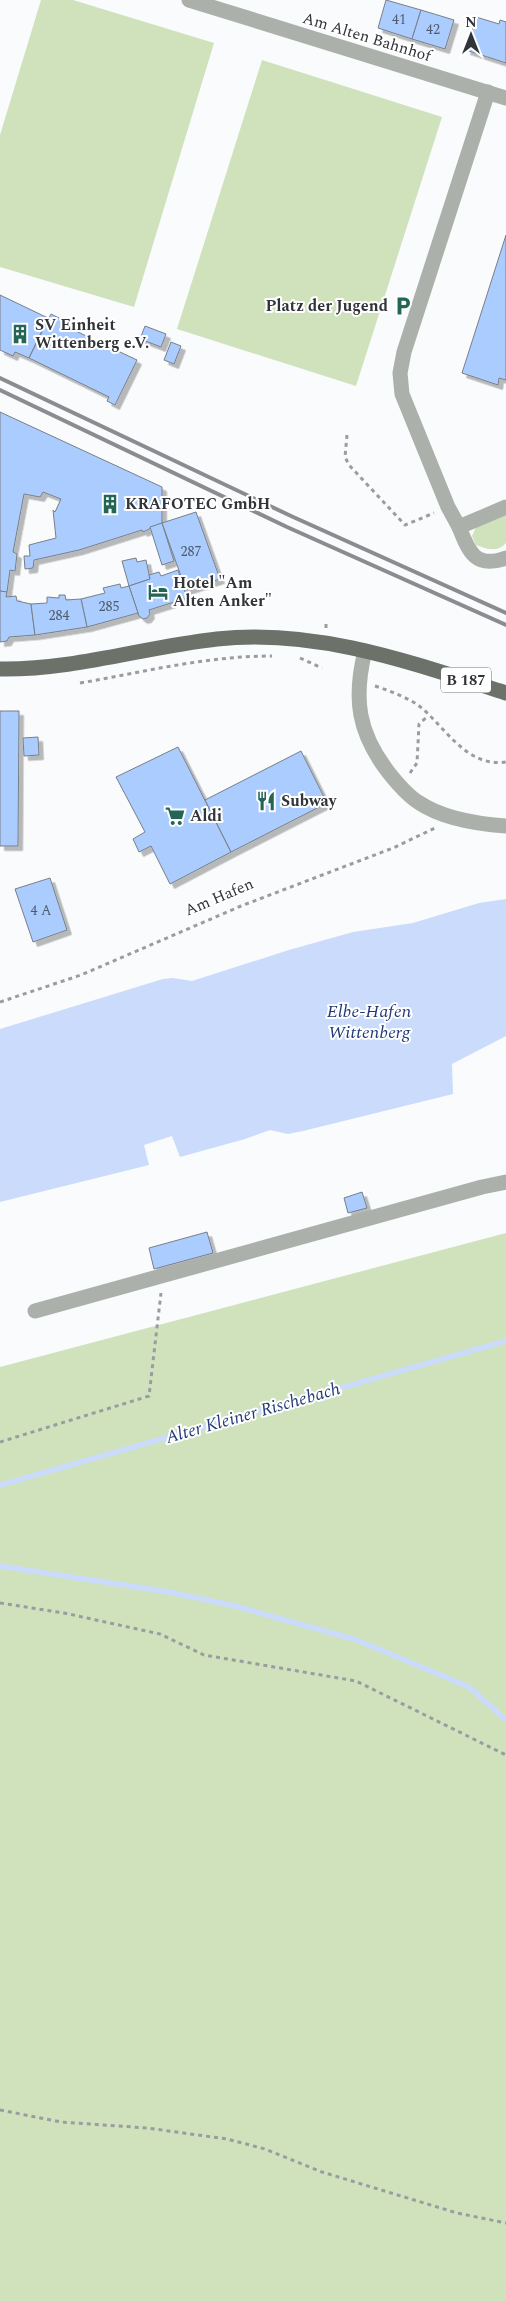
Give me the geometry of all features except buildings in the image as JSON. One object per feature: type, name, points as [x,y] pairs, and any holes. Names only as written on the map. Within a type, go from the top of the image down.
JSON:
[{"type":"main road","name":"B 187","points":[[0,669],[58,667],[219,639],[262,638],[304,640],[365,651],[426,667],[506,693]]},
{"type":"street","name":"Am Alten Bahnhof","points":[[189,0],[506,98]]},
{"type":"street","points":[[488,92],[404,352],[400,373],[402,394],[448,507],[468,548],[475,557],[489,562],[506,558]]},
{"type":"street","points":[[459,527],[506,507]]},
{"type":"street","points":[[365,651],[359,682],[360,720],[376,756],[397,784],[418,802],[442,814],[480,824],[506,826]]},
{"type":"street","points":[[35,1311],[482,1187],[506,1182]]},
{"type":"path","points":[[347,435],[345,457],[349,464],[405,526],[448,507]]},
{"type":"path","points":[[80,683],[224,658],[278,656]]},
{"type":"path","points":[[293,657],[309,661],[322,668]]},
{"type":"path","points":[[391,691],[419,706],[471,756],[486,762],[506,762]]},
{"type":"path","points":[[397,784],[417,763],[419,724],[428,716]]},
{"type":"path","name":"Am Hafen","points":[[0,1002],[81,975],[241,906],[393,848],[434,830],[442,814]]},
{"type":"path","points":[[0,1442],[149,1396],[163,1275]]},
{"type":"path","points":[[0,1603],[64,1613],[160,1634],[204,1655],[356,1681],[506,1755]]},
{"type":"path","points":[[0,2110],[61,2122],[147,2128],[227,2139],[265,2149],[340,2178],[457,2213],[506,2223]]},
{"type":"green space","points":[[41,0],[73,0],[214,43],[134,307],[0,267],[0,135]]},
{"type":"green space","points":[[262,60],[442,117],[356,386],[177,329]]},
{"type":"green space","points":[[506,514],[506,543],[495,549],[476,545],[472,536],[476,527]]},
{"type":"green space","points":[[506,1233],[506,2301],[0,2301],[0,1367]]},
{"type":"water","name":"Elbe-Hafen Wittenberg","points":[[506,899],[506,1036],[452,1064],[453,1094],[288,1134],[270,1130],[180,1157],[172,1136],[144,1145],[149,1165],[0,1202],[0,1029],[163,979],[173,978],[192,981],[353,932],[413,923],[479,903]]},
{"type":"waterway","name":"Alter Kleiner Rischebach","points":[[0,1485],[506,1341]]},
{"type":"waterway","points":[[0,1566],[169,1592],[235,1606],[357,1640],[469,1687],[506,1720]]},
{"type":"railway","points":[[0,378],[291,516],[506,613]]},
{"type":"railway","points":[[0,390],[287,527],[506,625]]},
{"type":"place","name":"Platz der Jugend","points":[[403,306]]},
{"type":"place","name":"SV Einheit Wittenberg e.V.","points":[[20,334]]},
{"type":"place","name":"KRAFOTEC GmbH","points":[[110,504]]},
{"type":"place","name":"Hotel \"Am Alten Anker\"","points":[[158,592]]},
{"type":"place","name":"Subway","points":[[266,801]]},
{"type":"place","name":"Aldi","points":[[175,816]]}]
